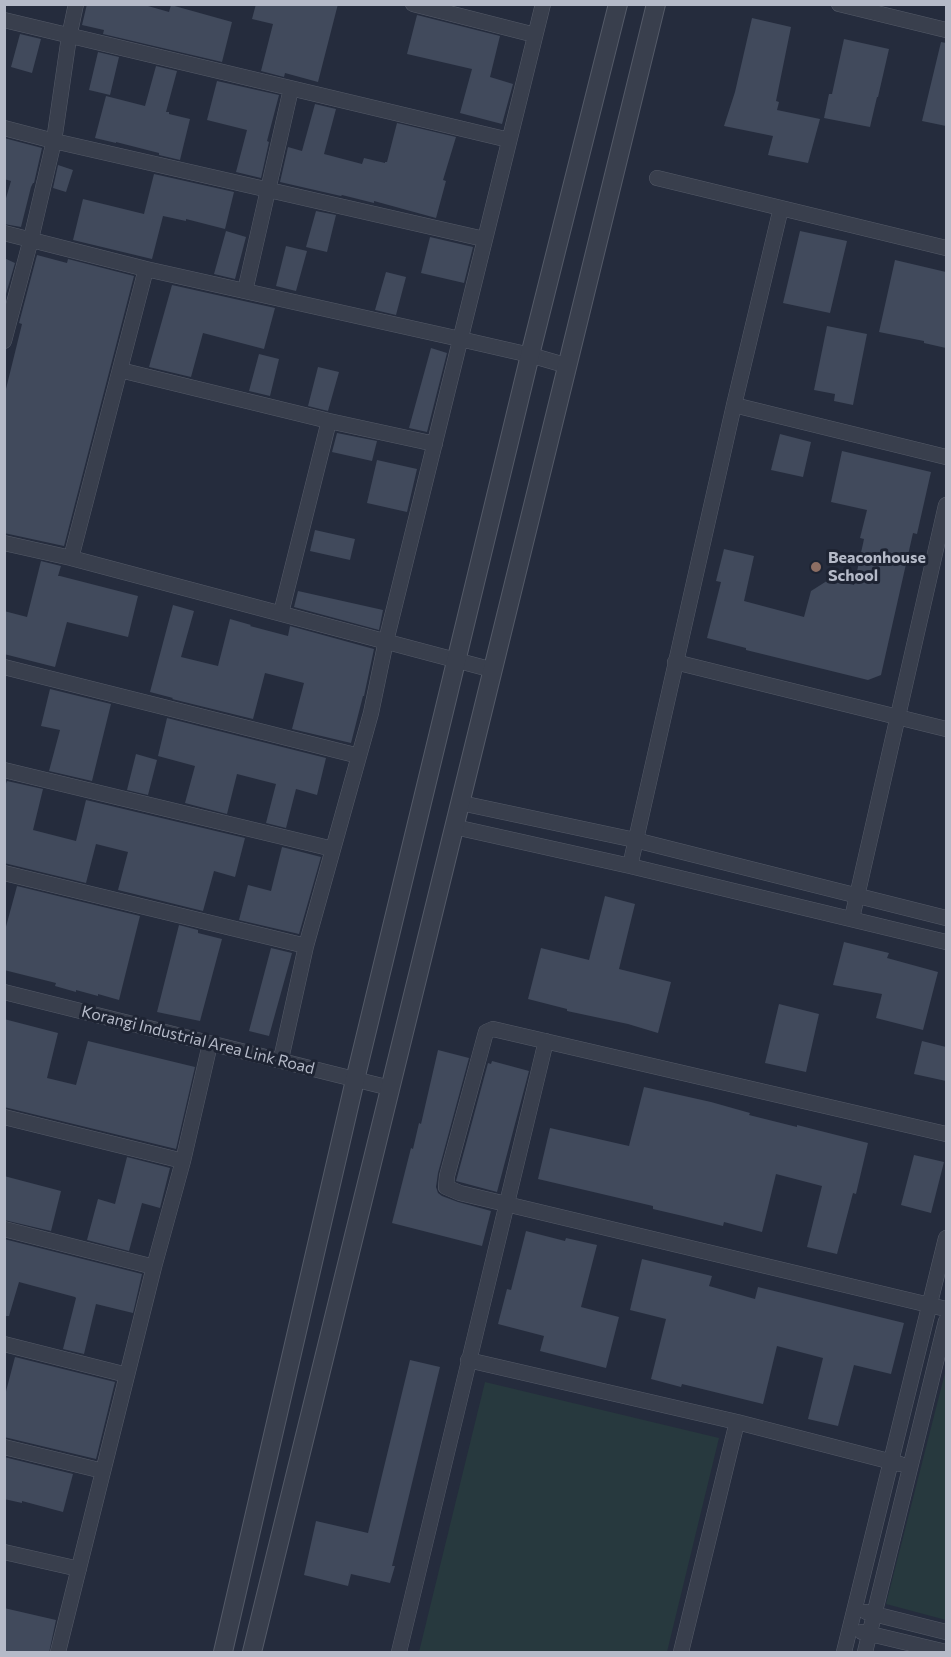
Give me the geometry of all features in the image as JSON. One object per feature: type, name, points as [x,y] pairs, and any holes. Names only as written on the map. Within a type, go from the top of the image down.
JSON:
[{"type":"street","points":[[4,341],[54,141],[69,36],[76,4]]},
{"type":"street","points":[[413,4],[535,35]]},
{"type":"street","points":[[281,1059],[306,946],[370,713],[543,4]]},
{"type":"street","points":[[223,1653],[356,1080],[530,355],[618,4]]},
{"type":"street","points":[[252,1653],[656,4]]},
{"type":"street","points":[[839,4],[946,30]]},
{"type":"street","points":[[4,20],[509,140]]},
{"type":"street","points":[[245,291],[291,89]]},
{"type":"street","points":[[4,128],[484,239]]},
{"type":"street","points":[[657,178],[946,248]]},
{"type":"street","points":[[630,866],[781,208]]},
{"type":"street","points":[[4,233],[146,269],[530,355],[568,366]]},
{"type":"street","points":[[71,558],[146,269]]},
{"type":"street","points":[[120,370],[329,421],[435,444]]},
{"type":"street","points":[[734,405],[946,458]]},
{"type":"street","points":[[281,613],[329,421]]},
{"type":"street","points":[[852,918],[946,505]]},
{"type":"street","points":[[4,543],[71,558],[493,670]]},
{"type":"street","points":[[675,662],[946,729]]},
{"type":"street","points":[[4,667],[359,756]]},
{"type":"street","points":[[4,770],[333,849]]},
{"type":"street","points":[[460,803],[635,840],[946,918]]},
{"type":"street","points":[[455,827],[630,866],[946,942]]},
{"type":"street","points":[[4,873],[306,946]]},
{"type":"street","name":"Korangi Industrial Area Link Road","points":[[4,992],[210,1044],[281,1059],[390,1088]]},
{"type":"street","points":[[946,1134],[493,1029],[486,1032],[446,1187],[946,1309]]},
{"type":"street","points":[[399,1653],[546,1041]]},
{"type":"street","points":[[58,1653],[183,1161],[210,1044]]},
{"type":"street","points":[[4,1117],[183,1161]]},
{"type":"street","points":[[4,1229],[154,1268]]},
{"type":"street","points":[[844,1653],[946,1238]]},
{"type":"street","points":[[864,1653],[944,1340],[946,1321]]},
{"type":"street","points":[[923,1335],[944,1340]]},
{"type":"street","points":[[4,1344],[127,1375]]},
{"type":"street","points":[[468,1360],[737,1422],[910,1466]]},
{"type":"street","points":[[681,1653],[737,1422]]},
{"type":"street","points":[[4,1447],[103,1471]]},
{"type":"street","points":[[4,1552],[79,1569]]},
{"type":"street","points":[[854,1610],[946,1632]]},
{"type":"street","points":[[849,1629],[946,1653]]},
{"type":"shaded area","points":[[946,1369],[946,1620],[886,1604]]},
{"type":"shaded area","points":[[485,1382],[719,1438],[667,1652],[419,1652]]},
{"type":"building","points":[[87,4],[141,4],[169,12],[171,5],[232,22],[222,62],[103,34],[104,30],[82,25]]},
{"type":"building","points":[[256,4],[338,4],[318,82],[285,73],[284,77],[261,71],[273,24],[252,19]]},
{"type":"building","points":[[417,15],[500,36],[490,77],[513,84],[502,124],[460,113],[472,69],[407,54]]},
{"type":"building","points":[[752,18],[791,27],[776,101],[779,102],[777,110],[820,119],[808,163],[768,155],[773,136],[724,126],[735,92]]},
{"type":"building","points":[[20,34],[41,39],[32,73],[11,67]]},
{"type":"building","points":[[844,39],[889,49],[870,127],[824,118],[829,94],[832,94]]},
{"type":"building","points":[[941,42],[946,43],[946,126],[922,121]]},
{"type":"building","points":[[98,52],[119,57],[110,95],[89,90]]},
{"type":"building","points":[[156,66],[177,71],[166,112],[190,119],[180,160],[95,138],[106,96],[145,106]]},
{"type":"building","points":[[217,81],[279,95],[267,141],[269,142],[261,178],[236,172],[247,130],[207,120]]},
{"type":"building","points":[[315,104],[336,109],[324,154],[362,164],[364,158],[387,162],[397,123],[456,137],[443,180],[446,181],[436,218],[374,201],[374,203],[280,182],[288,147],[302,151]]},
{"type":"building","points":[[4,138],[42,148],[21,227],[4,224],[4,205],[11,181],[4,179]]},
{"type":"building","points":[[58,165],[73,170],[66,192],[53,188]]},
{"type":"building","points":[[154,174],[234,192],[225,229],[163,216],[152,259],[73,240],[83,199],[144,214]]},
{"type":"building","points":[[316,211],[336,215],[327,252],[306,247]]},
{"type":"building","points":[[226,231],[246,237],[235,279],[214,274]]},
{"type":"building","points":[[800,231],[847,241],[830,313],[783,303]]},
{"type":"building","points":[[430,237],[473,247],[464,283],[421,273]]},
{"type":"building","points":[[286,246],[307,251],[296,291],[276,286]]},
{"type":"building","points":[[37,255],[67,263],[68,259],[134,276],[64,546],[4,533],[4,397],[22,324],[19,323]]},
{"type":"building","points":[[4,258],[15,263],[4,301]]},
{"type":"building","points":[[895,260],[946,272],[946,348],[879,332]]},
{"type":"building","points":[[386,272],[406,277],[396,315],[375,310]]},
{"type":"building","points":[[172,285],[275,308],[264,349],[203,333],[191,377],[149,367]]},
{"type":"building","points":[[827,326],[867,334],[853,405],[834,401],[835,394],[814,390]]},
{"type":"building","points":[[431,348],[447,353],[427,432],[409,428]]},
{"type":"building","points":[[259,354],[279,359],[270,396],[249,391]]},
{"type":"building","points":[[318,367],[339,372],[328,411],[308,406]]},
{"type":"building","points":[[337,433],[377,441],[372,461],[332,452]]},
{"type":"building","points":[[780,434],[811,442],[803,477],[771,470]]},
{"type":"building","points":[[842,451],[931,472],[917,534],[913,533],[881,675],[868,680],[707,638],[721,582],[716,581],[724,549],[754,556],[744,601],[804,617],[811,591],[830,579],[854,585],[864,539],[860,538],[867,510],[831,502]]},
{"type":"building","points":[[377,460],[417,469],[407,512],[367,503]]},
{"type":"building","points":[[315,530],[355,539],[350,560],[310,551]]},
{"type":"building","points":[[41,561],[61,566],[58,576],[138,596],[128,637],[67,622],[55,667],[4,654],[4,611],[27,617]]},
{"type":"building","points":[[298,591],[383,610],[379,630],[294,607]]},
{"type":"building","points":[[173,605],[194,611],[181,657],[218,666],[230,619],[288,636],[290,626],[374,649],[351,743],[292,729],[304,683],[265,673],[253,719],[150,692]]},
{"type":"building","points":[[50,689],[111,704],[92,781],[49,771],[60,730],[41,726]]},
{"type":"building","points":[[167,718],[326,758],[317,795],[296,789],[286,828],[266,823],[276,784],[237,774],[227,814],[185,803],[195,766],[158,756]]},
{"type":"building","points":[[136,754],[157,760],[148,795],[127,790]]},
{"type":"building","points":[[7,781],[43,789],[33,830],[76,841],[86,800],[245,838],[235,877],[214,871],[203,911],[118,890],[128,852],[96,844],[86,883],[4,863],[4,789]]},
{"type":"building","points":[[282,847],[321,857],[299,934],[239,920],[248,885],[271,891]]},
{"type":"building","points":[[17,886],[140,916],[119,1000],[98,994],[98,996],[76,990],[76,992],[55,986],[56,983],[4,970],[4,934]]},
{"type":"building","points":[[605,896],[635,904],[619,969],[671,982],[658,1033],[528,999],[541,948],[589,960]]},
{"type":"building","points":[[179,925],[222,939],[200,1021],[157,1012]]},
{"type":"building","points":[[844,942],[889,953],[887,958],[938,972],[923,1030],[876,1018],[882,994],[833,985]]},
{"type":"building","points":[[271,948],[292,953],[269,1036],[249,1031]]},
{"type":"building","points":[[779,1004],[819,1014],[806,1072],[765,1063]]},
{"type":"building","points":[[4,1019],[58,1033],[47,1078],[76,1085],[88,1041],[195,1067],[176,1149],[4,1107]]},
{"type":"building","points":[[922,1041],[946,1047],[946,1081],[914,1074]]},
{"type":"building","points":[[438,1050],[469,1058],[436,1187],[442,1196],[491,1211],[482,1246],[392,1223],[411,1148],[413,1149],[419,1123],[421,1124]]},
{"type":"building","points":[[492,1061],[529,1071],[497,1192],[456,1181],[488,1063],[491,1064]]},
{"type":"building","points":[[644,1087],[868,1143],[856,1194],[853,1193],[837,1254],[807,1247],[822,1186],[776,1174],[762,1232],[724,1222],[723,1226],[653,1209],[653,1206],[538,1179],[550,1128],[629,1146]]},
{"type":"building","points":[[914,1155],[944,1162],[931,1213],[901,1205]]},
{"type":"building","points":[[127,1157],[170,1168],[160,1208],[142,1203],[129,1251],[87,1240],[98,1199],[115,1204]]},
{"type":"building","points":[[4,1176],[61,1191],[51,1231],[4,1220]]},
{"type":"building","points":[[526,1231],[565,1241],[566,1238],[597,1245],[581,1307],[619,1317],[606,1368],[540,1351],[544,1336],[498,1324],[507,1289],[511,1290]]},
{"type":"building","points":[[4,1239],[142,1274],[133,1313],[96,1304],[84,1354],[63,1349],[75,1297],[19,1282],[9,1316],[4,1316]]},
{"type":"building","points":[[642,1259],[712,1276],[709,1286],[755,1299],[758,1287],[904,1323],[891,1374],[854,1365],[838,1426],[808,1419],[823,1358],[777,1346],[763,1404],[682,1384],[681,1387],[651,1379],[666,1319],[630,1310]]},
{"type":"building","points":[[15,1357],[115,1382],[96,1459],[4,1437],[4,1399]]},
{"type":"building","points":[[410,1360],[440,1367],[392,1566],[395,1566],[390,1583],[351,1574],[348,1586],[304,1575],[316,1521],[368,1533]]},
{"type":"building","points":[[4,1457],[73,1474],[63,1512],[22,1501],[22,1503],[4,1499]]},
{"type":"building","points":[[4,1608],[56,1620],[49,1653],[4,1653]]},
{"type":"place","name":"Beaconhouse School","points":[[816,567]]}]
